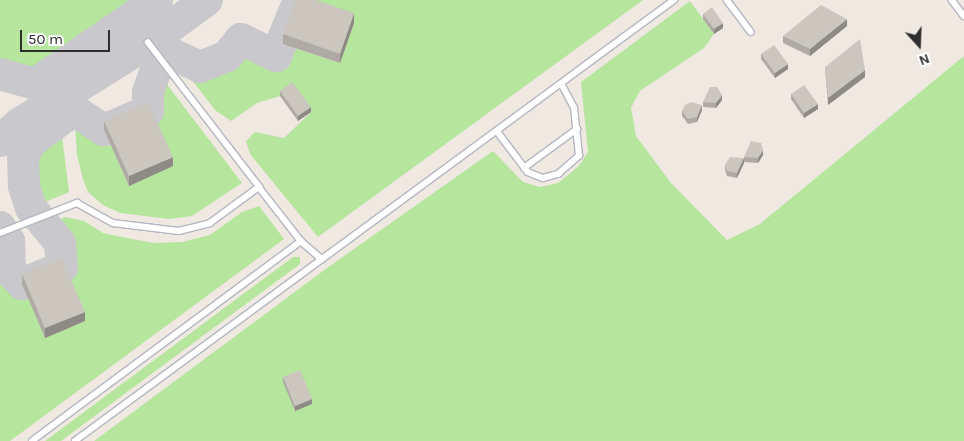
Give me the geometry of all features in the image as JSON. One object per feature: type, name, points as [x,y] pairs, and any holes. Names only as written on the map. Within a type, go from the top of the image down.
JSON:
[{"type":"lane","points":[[75,441],[674,0]]},
{"type":"lane","points":[[727,0],[751,32]]},
{"type":"lane","points":[[952,0],[964,16]]},
{"type":"lane","points":[[148,43],[301,241],[322,259]]},
{"type":"lane","points":[[497,131],[524,168],[543,178],[558,174],[579,156],[574,108],[561,84]]},
{"type":"lane","points":[[524,168],[577,129]]},
{"type":"lane","points":[[0,233],[77,203],[113,223],[179,231],[210,223],[259,187]]},
{"type":"lane","points":[[32,441],[301,241]]},
{"type":"green space","points":[[0,0],[157,0],[35,84],[0,74]]},
{"type":"green space","points":[[299,0],[643,0],[318,237],[250,154],[246,141],[255,132],[284,138],[310,113],[292,87],[280,96],[257,103],[231,121],[215,110],[172,54],[200,67],[227,56],[241,39],[276,56],[283,44],[340,63]]},
{"type":"green space","points":[[690,1],[714,34],[704,48],[640,91],[631,108],[636,136],[671,183],[727,240],[760,224],[964,56],[964,441],[94,441],[327,268],[493,151],[523,182],[540,187],[558,183],[579,166],[588,152],[581,82]]},
{"type":"green space","points":[[156,70],[242,183],[192,216],[169,219],[120,213],[103,205],[88,192],[77,155],[74,110],[104,130],[129,186],[148,111],[148,92]]},
{"type":"green space","points":[[60,121],[69,192],[31,208],[22,171],[23,155],[41,133]]},
{"type":"green space","points":[[259,206],[284,239],[10,441],[0,441],[0,246],[9,241],[10,271],[22,284],[62,267],[60,243],[46,228],[65,217],[84,221],[103,233],[154,243],[182,242],[210,235],[242,212]]},
{"type":"green space","points":[[293,257],[300,257],[300,264],[61,441],[45,441]]},
{"type":"building","points":[[295,0],[316,0],[354,13],[340,54],[283,34]]},
{"type":"building","points":[[821,5],[847,19],[810,49],[783,36]]},
{"type":"building","points":[[712,7],[723,23],[714,29],[703,14]]},
{"type":"building","points":[[860,39],[865,70],[828,98],[825,67]]},
{"type":"building","points":[[774,45],[788,64],[775,73],[761,54]]},
{"type":"building","points":[[292,82],[311,107],[298,116],[280,91]]},
{"type":"building","points":[[804,85],[818,104],[804,113],[791,94]]},
{"type":"building","points":[[710,87],[717,87],[722,95],[716,103],[703,102]]},
{"type":"building","points":[[148,102],[173,157],[129,176],[104,121]]},
{"type":"building","points":[[691,102],[702,105],[697,117],[688,119],[682,111],[685,105]]},
{"type":"building","points":[[751,141],[761,143],[763,150],[758,158],[744,157]]},
{"type":"building","points":[[730,157],[744,158],[737,173],[727,171],[725,165]]},
{"type":"building","points":[[62,258],[85,312],[45,328],[22,274]]},
{"type":"building","points":[[300,370],[312,399],[295,406],[283,377]]},
{"type":"taxiway","points":[[0,74],[35,84],[157,0]]},
{"type":"taxiway","points":[[0,141],[20,123],[148,43],[207,0]]},
{"type":"taxiway","points":[[0,227],[9,241],[10,271],[22,284],[62,267],[60,243],[31,208],[24,186],[23,155],[31,142],[74,110],[104,130],[148,111],[148,92],[156,70],[172,54],[200,67],[227,56],[241,39],[276,56],[299,0]]}]
